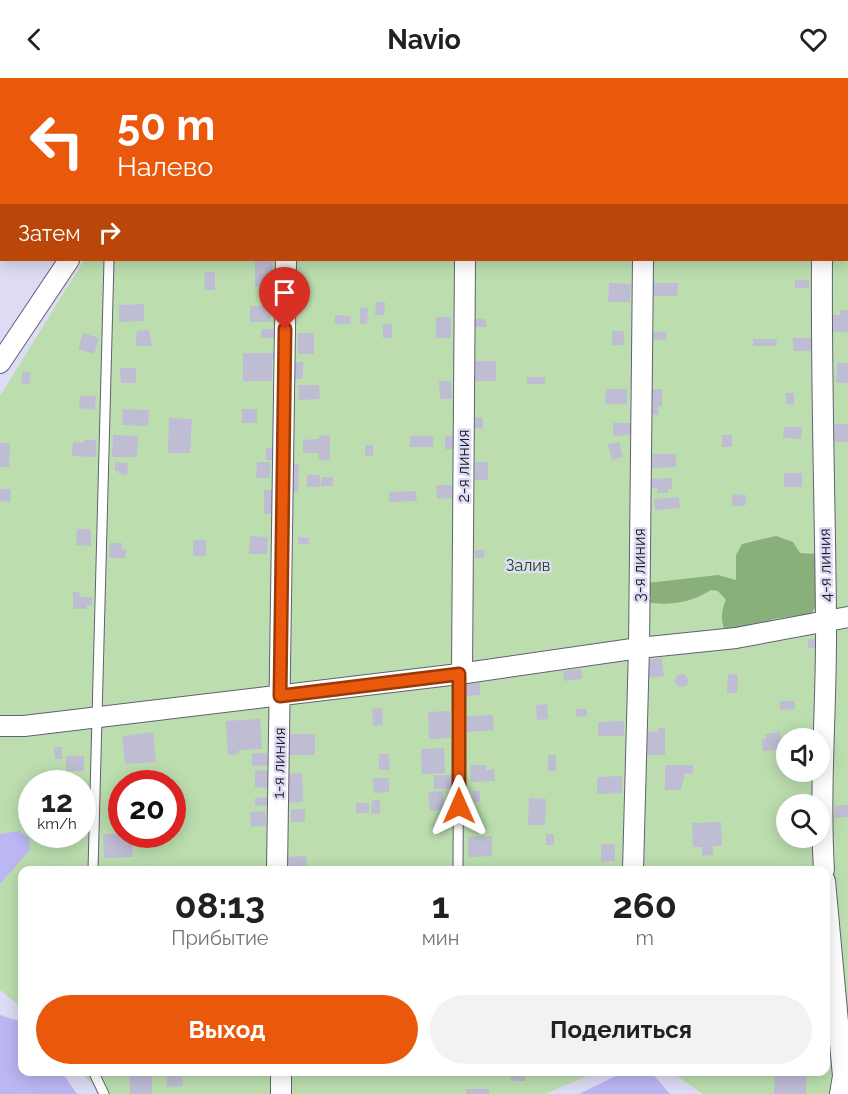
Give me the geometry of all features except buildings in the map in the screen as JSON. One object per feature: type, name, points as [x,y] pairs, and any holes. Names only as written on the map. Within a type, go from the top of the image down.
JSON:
[{"type":"street","points":[[0,363],[68,261]]},
{"type":"street","name":"1-я линия","points":[[277,866],[286,261]]},
{"type":"street","name":"2-я линия","points":[[460,674],[465,261]]},
{"type":"street","name":"3-я линия","points":[[633,866],[639,648],[643,261]]},
{"type":"street","name":"4-я линия","points":[[822,261],[821,411],[826,622],[821,778],[824,866]]},
{"type":"street","points":[[0,726],[96,717],[460,674],[639,648],[736,638],[848,617]]},
{"type":"street","points":[[830,935],[843,1076],[840,1094]]},
{"type":"street","points":[[281,1076],[281,1094]]},
{"type":"lane","points":[[93,866],[109,261]]},
{"type":"lane","points":[[458,866],[460,674]]},
{"type":"lane","points":[[95,1076],[104,1094]]},
{"type":"green space","name":"Залив","points":[[83,261],[848,261],[848,1094],[703,1094],[677,1076],[830,1076],[830,866],[18,866],[18,1005],[0,990],[0,396]]},
{"type":"green space","points":[[776,536],[793,542],[800,553],[817,554],[819,602],[811,614],[773,619],[754,628],[726,632],[722,616],[726,600],[718,591],[711,590],[680,602],[663,604],[645,602],[647,583],[718,575],[736,580],[736,555],[742,544]]},
{"type":"green space","points":[[84,1076],[587,1076],[545,1094],[102,1094]]},
{"type":"shaded area","points":[[18,831],[18,848],[30,848],[30,850],[0,884],[0,834]]},
{"type":"shaded area","points":[[0,1015],[18,1021],[18,1076],[64,1076],[77,1094],[0,1094]]},
{"type":"shaded area","points":[[616,1076],[654,1076],[670,1094],[579,1094]]},
{"type":"route","points":[[285,329],[280,696],[459,674],[459,806]]}]
